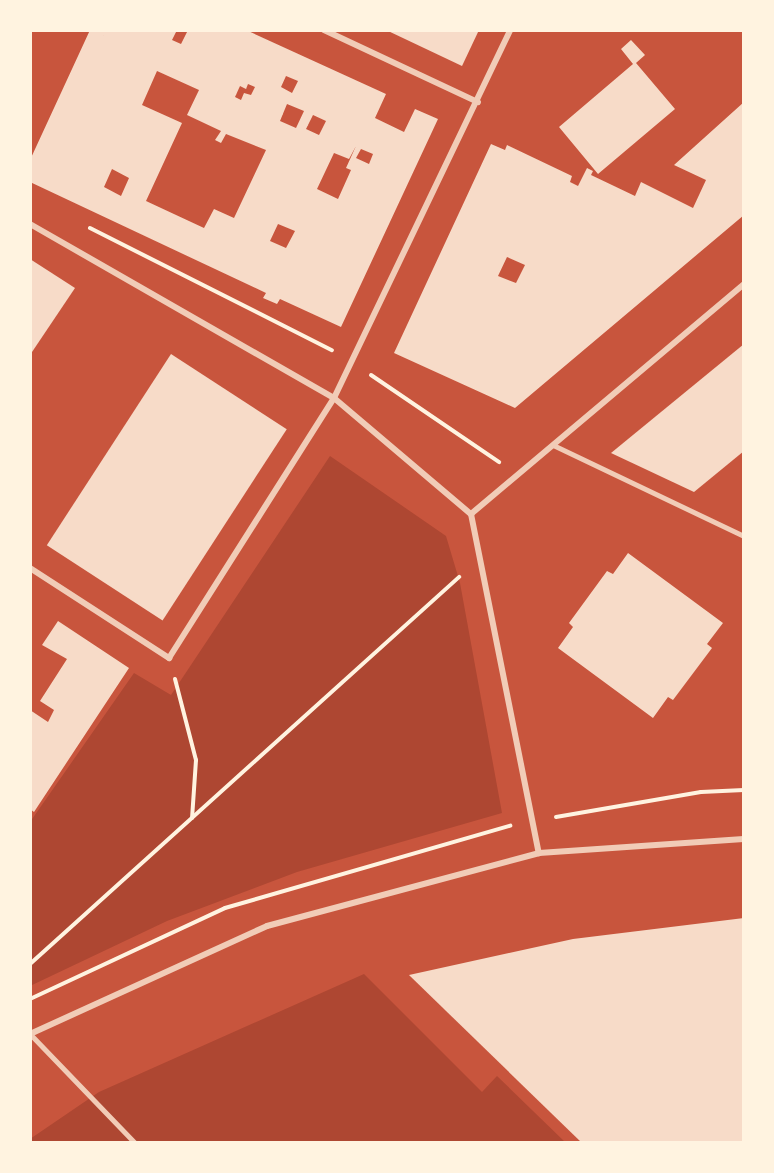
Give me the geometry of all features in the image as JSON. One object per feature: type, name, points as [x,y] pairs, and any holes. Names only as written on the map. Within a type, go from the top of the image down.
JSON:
[{"type":"street","points":[[324,30],[478,102]]},
{"type":"street","points":[[30,568],[169,658],[334,398],[478,102],[510,30]]},
{"type":"street","points":[[30,224],[334,398],[471,514],[539,854]]},
{"type":"street","points":[[471,514],[744,284]]},
{"type":"street","points":[[553,445],[744,536]]},
{"type":"street","points":[[135,1143],[30,1034],[267,926],[539,854],[744,839]]},
{"type":"path","points":[[83,224],[338,353]]},
{"type":"path","points":[[367,372],[517,475]]},
{"type":"path","points":[[30,964],[480,558]]},
{"type":"path","points":[[169,658],[196,760],[192,818]]},
{"type":"shaded area","points":[[330,456],[446,536],[460,583],[502,813],[297,872],[167,921],[30,986],[30,822],[134,673],[171,695]]},
{"type":"shaded area","points":[[364,974],[482,1092],[497,1076],[566,1143],[30,1143],[30,1139],[99,1092]]},
{"type":"building","points":[[90,30],[177,30],[172,40],[181,44],[188,30],[246,30],[386,94],[375,118],[404,132],[415,109],[438,119],[341,327],[280,299],[277,304],[263,298],[266,293],[30,182],[30,160]],"holes":[[[157,71],[199,90],[187,115],[221,131],[215,140],[221,143],[226,134],[266,150],[234,218],[214,209],[204,228],[146,201],[182,123],[142,105]],[[286,76],[298,81],[292,93],[281,87]],[[248,84],[255,87],[251,95],[244,93],[241,100],[235,97],[240,86],[246,89]],[[287,104],[304,111],[296,128],[280,121]],[[313,115],[326,121],[319,135],[306,129]],[[356,146],[346,168],[351,170],[338,199],[317,189],[334,153],[349,159]],[[361,149],[373,154],[369,164],[356,158]],[[112,169],[129,178],[121,196],[104,187]],[[278,224],[295,231],[286,248],[270,241]]]},
{"type":"building","points":[[386,30],[479,30],[462,66]]},
{"type":"building","points":[[631,40],[645,55],[636,63],[675,109],[598,174],[559,127],[633,64],[621,49]]},
{"type":"building","points":[[744,102],[744,215],[515,408],[394,353],[491,144],[505,150],[507,145],[572,176],[570,182],[578,186],[587,168],[593,171],[591,175],[635,196],[641,182],[693,208],[706,180],[674,165]],"holes":[[[507,257],[525,265],[516,283],[498,276]]]},
{"type":"building","points":[[30,259],[75,288],[30,355]]},
{"type":"building","points":[[744,344],[744,451],[694,492],[611,453]]},
{"type":"building","points":[[171,354],[287,429],[163,620],[47,545]]},
{"type":"building","points":[[628,553],[723,623],[707,644],[712,648],[673,700],[668,697],[653,718],[558,648],[573,627],[569,623],[607,571],[613,574]]},
{"type":"building","points":[[58,621],[129,668],[34,812],[30,809],[30,710],[48,722],[54,710],[40,701],[67,659],[42,645]]},
{"type":"building","points":[[744,918],[744,1143],[582,1143],[409,975],[573,939]]}]
